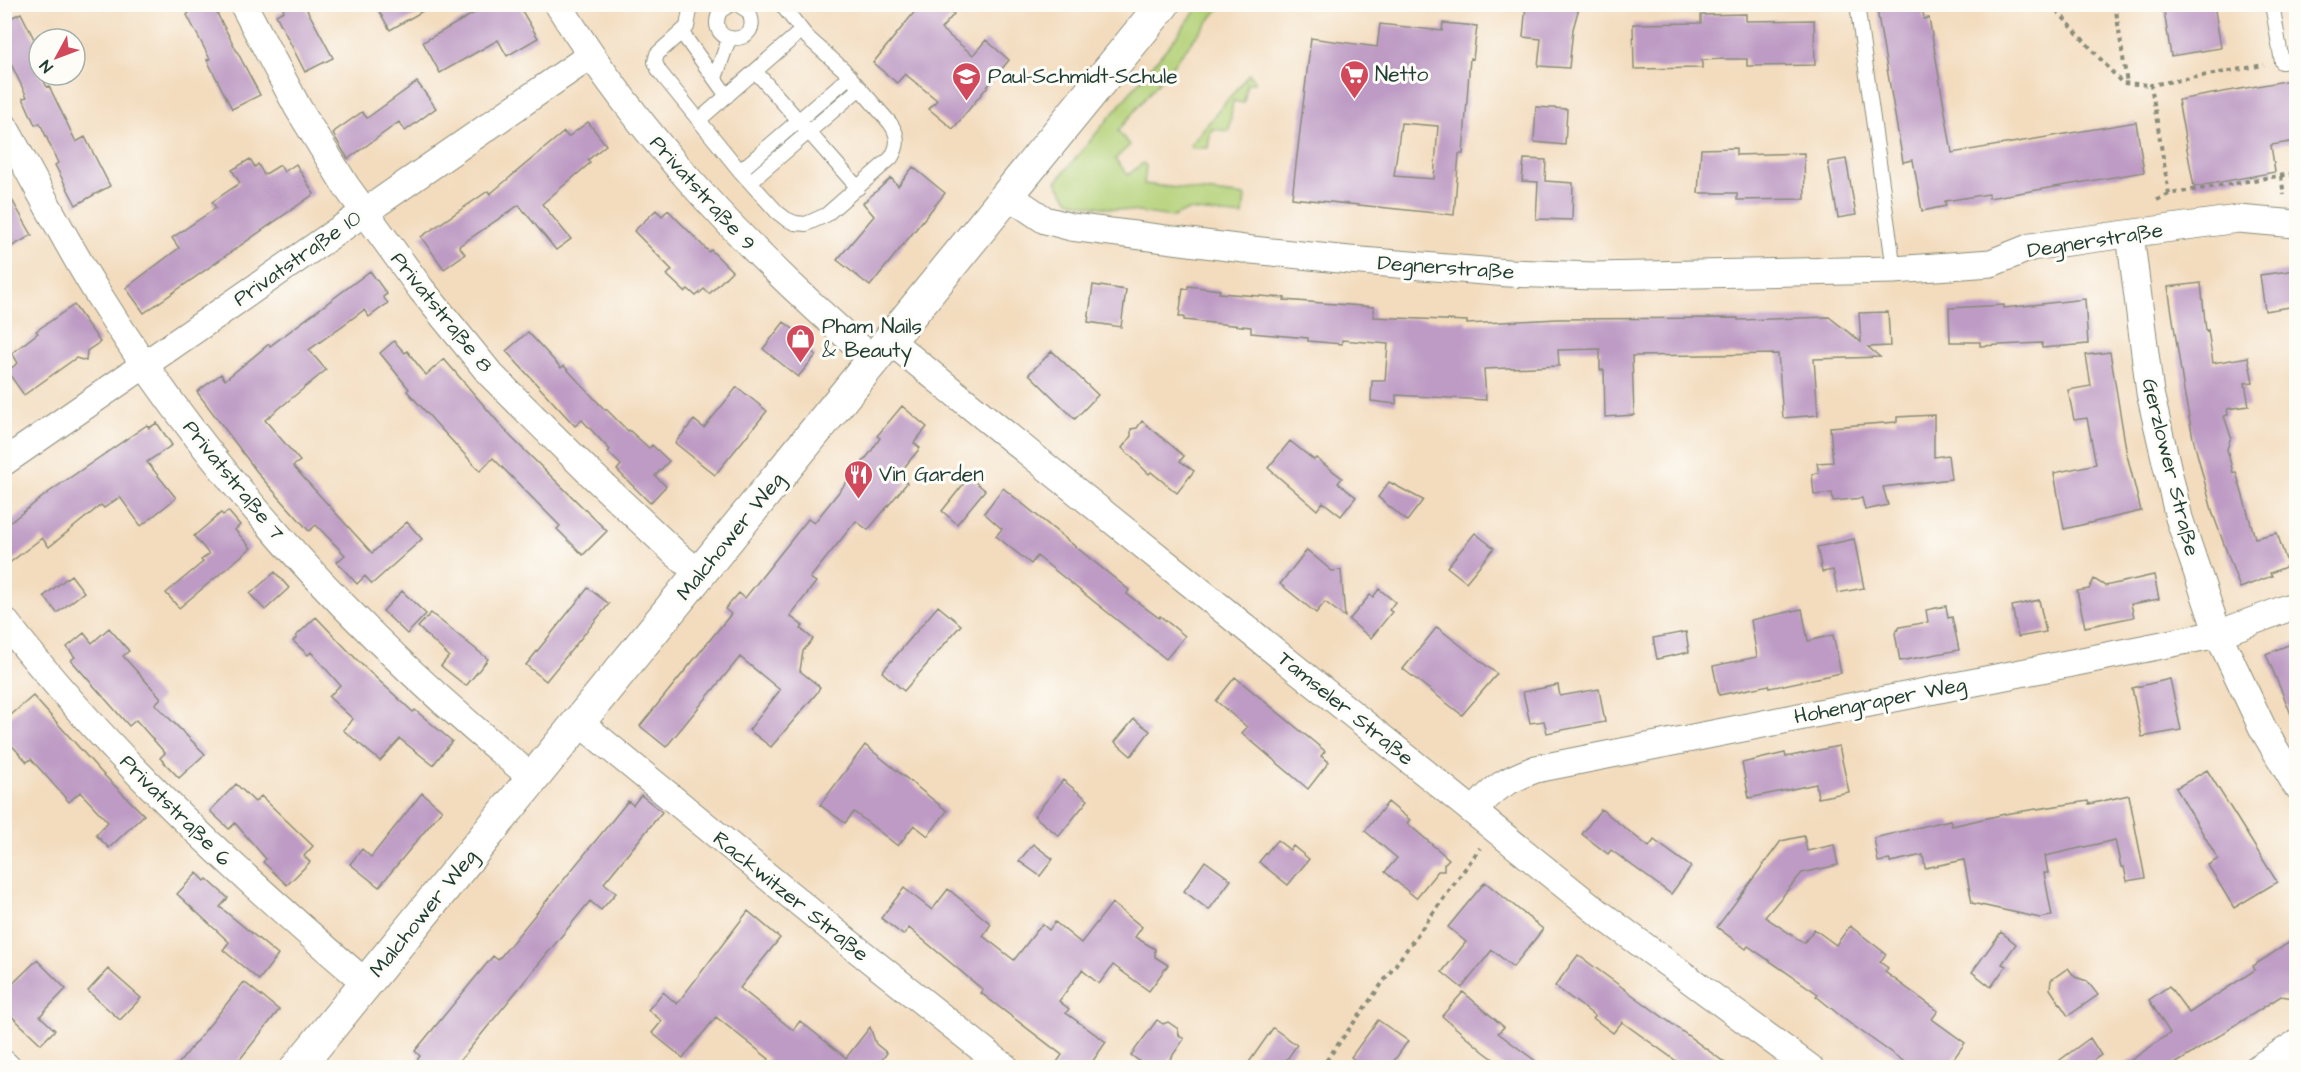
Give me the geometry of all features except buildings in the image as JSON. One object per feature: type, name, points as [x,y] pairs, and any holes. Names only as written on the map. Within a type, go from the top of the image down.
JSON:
[{"type":"street","name":"Privatstraße 8","points":[[243,4],[298,108],[363,212],[421,289],[491,375],[597,479],[700,574]]},
{"type":"street","name":"Privatstraße 9","points":[[558,4],[590,56],[633,114],[702,195],[771,267],[881,350]]},
{"type":"street","name":"Malchower Weg","points":[[297,1068],[1163,4]]},
{"type":"street","name":"Privatstraße 10","points":[[4,462],[590,56]]},
{"type":"street","name":"Privatstraße 7","points":[[4,126],[99,296],[144,364],[248,499],[300,561],[346,610],[413,675],[533,778]]},
{"type":"street","name":"Degnerstraße","points":[[1009,196],[1045,220],[1071,227],[1252,250],[1392,264],[1508,273],[1594,276],[1894,270],[1991,263],[2031,247],[2238,219],[2296,224]]},
{"type":"street","name":"Gerzlower Straße","points":[[2130,234],[2150,393],[2179,518],[2218,634],[2263,729],[2296,785]]},
{"type":"street","name":"Tamseler Straße","points":[[881,350],[1484,820],[1599,914],[1810,1068]]},
{"type":"street","name":"Hohengraper Weg","points":[[1484,820],[1489,793],[1513,777],[1568,761],[2218,634],[2296,605]]},
{"type":"street","name":"Privatstraße 6","points":[[4,620],[107,741],[174,811],[235,869],[366,983]]},
{"type":"street","name":"Rackwitzer Straße","points":[[579,722],[839,935],[1006,1068]]},
{"type":"street","points":[[2258,1068],[2296,1044]]},
{"type":"street","points":[[4,1064],[8,1068]]},
{"type":"lane","points":[[731,4],[720,11],[701,15],[657,54],[655,62],[659,71],[750,182],[786,219],[806,224],[826,216],[891,159],[898,142],[896,131],[890,123],[850,76],[801,31],[781,4]]},
{"type":"lane","points":[[1857,4],[1894,270]]},
{"type":"lane","points":[[2272,4],[2282,62],[2296,60]]},
{"type":"lane","points":[[701,15],[729,39],[740,38],[748,32],[752,22],[746,6]]},
{"type":"lane","points":[[699,120],[801,31]]},
{"type":"lane","points":[[682,33],[728,96]]},
{"type":"lane","points":[[715,78],[729,39]]},
{"type":"lane","points":[[756,72],[858,188]]},
{"type":"lane","points":[[740,171],[850,76]]},
{"type":"lane","points":[[750,182],[860,88]]},
{"type":"path","points":[[2051,4],[2122,84],[2151,85],[2282,62]]},
{"type":"path","points":[[2115,4],[2127,84]]},
{"type":"path","points":[[2151,85],[2169,194]]},
{"type":"path","points":[[2157,200],[2169,194],[2296,173]]},
{"type":"path","points":[[2281,176],[2284,195]]},
{"type":"path","points":[[1321,1068],[1484,820]]},
{"type":"green space","points":[[1200,5],[1222,5],[1118,131],[1130,145],[1115,159],[1128,175],[1143,163],[1146,166],[1144,184],[1245,196],[1243,216],[1188,210],[1173,217],[1088,205],[1069,200],[1056,182]]},
{"type":"green space","points":[[1249,74],[1255,83],[1247,83],[1244,103],[1233,101],[1229,131],[1211,129],[1208,148],[1193,148],[1190,145]]},
{"type":"place","name":"Netto","points":[[1354,100]]},
{"type":"place","name":"Paul-Schmidt-Schule","points":[[967,102]]},
{"type":"place","name":"Pham Nails & Beauty","points":[[801,364]]},
{"type":"place","name":"Vin Garden","points":[[858,500]]}]
